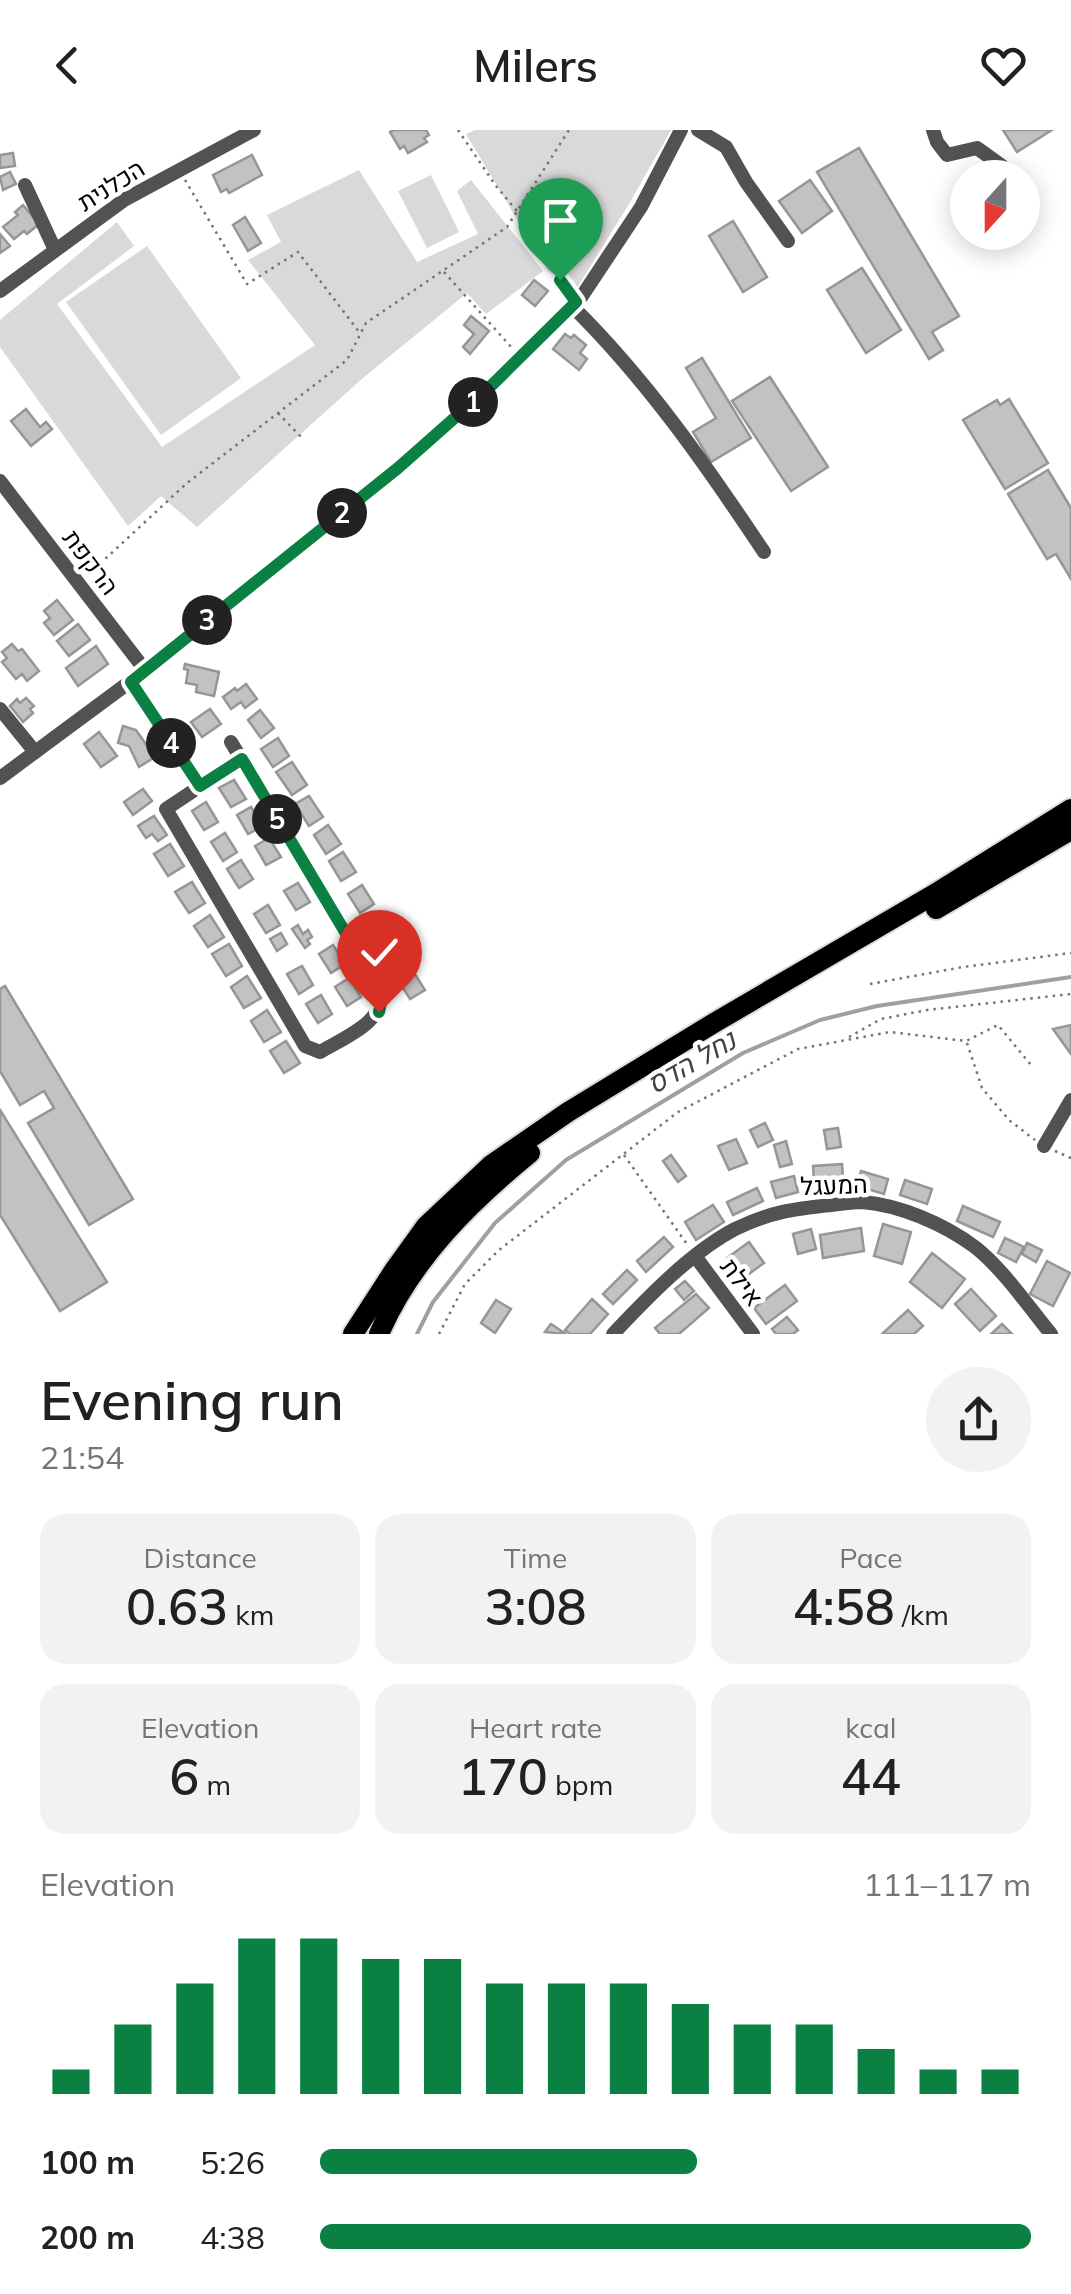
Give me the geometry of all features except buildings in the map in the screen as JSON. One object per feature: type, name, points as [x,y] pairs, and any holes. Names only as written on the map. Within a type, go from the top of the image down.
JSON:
[{"type":"highway","points":[[352,1334],[426,1226],[491,1165],[584,1102],[1071,809]]},
{"type":"highway","points":[[379,1334],[408,1280],[449,1226],[536,1148],[616,1094],[1071,830]]},
{"type":"street","name":"הכלנית","points":[[0,291],[124,200],[254,130]]},
{"type":"street","points":[[0,778],[131,682],[398,468],[520,357],[574,304],[641,207],[681,130]]},
{"type":"street","points":[[698,130],[726,147],[788,241]]},
{"type":"street","points":[[934,130],[936,142],[947,155],[977,148],[994,160]]},
{"type":"street","points":[[25,185],[55,250]]},
{"type":"street","points":[[574,304],[668,414],[764,552]]},
{"type":"street","name":"הרקפת","points":[[0,482],[145,670]]},
{"type":"street","points":[[131,682],[200,786]]},
{"type":"street","points":[[0,708],[35,752]]},
{"type":"street","points":[[232,742],[242,759],[382,998],[374,1018],[320,1052],[313,1051],[301,1039],[166,809],[242,759]]},
{"type":"street","points":[[1044,1146],[1071,1100]]},
{"type":"street","name":"המעגל","points":[[613,1334],[695,1256],[733,1230],[782,1210],[860,1202],[898,1209],[940,1226],[976,1248],[1050,1334]]},
{"type":"street","name":"אילת","points":[[695,1256],[754,1334]]},
{"type":"path","points":[[458,130],[526,222],[574,304]]},
{"type":"path","points":[[79,583],[188,482],[346,360],[366,322],[507,228],[569,130]]},
{"type":"path","points":[[179,170],[248,284],[298,252],[360,334]]},
{"type":"path","points":[[444,270],[520,357]]},
{"type":"path","points":[[278,413],[304,440]]},
{"type":"path","points":[[870,984],[1071,952]]},
{"type":"path","points":[[843,1040],[882,1018],[1071,994]]},
{"type":"path","points":[[439,1334],[465,1284],[499,1250],[678,1112],[798,1049],[890,1032],[966,1042],[998,1025],[1031,1065]]},
{"type":"path","points":[[966,1042],[982,1088],[1009,1120],[1044,1146],[1071,1158]]},
{"type":"path","points":[[623,1154],[695,1256]]},
{"type":"shaded area","points":[[475,130],[671,130],[577,288],[548,271],[466,134]]},
{"type":"shaded area","points":[[359,170],[417,262],[478,234],[457,191],[471,180],[543,271],[486,314],[467,293],[363,378],[197,527],[161,496],[128,526],[0,347],[0,320],[117,222],[134,246],[57,304],[162,447],[315,345],[248,260],[281,242],[267,215]]},
{"type":"shaded area","points":[[431,175],[459,232],[427,248],[398,191]]},
{"type":"shaded area","points":[[147,246],[241,378],[161,435],[66,302]]},
{"type":"waterway","name":"נחל הדס","points":[[417,1334],[433,1302],[495,1223],[566,1160],[743,1053],[820,1020],[877,1006],[1071,977]]},
{"type":"route","points":[[379,1012],[379,989],[242,759],[200,786],[131,682],[398,468],[493,384],[576,302],[560,280]]}]
